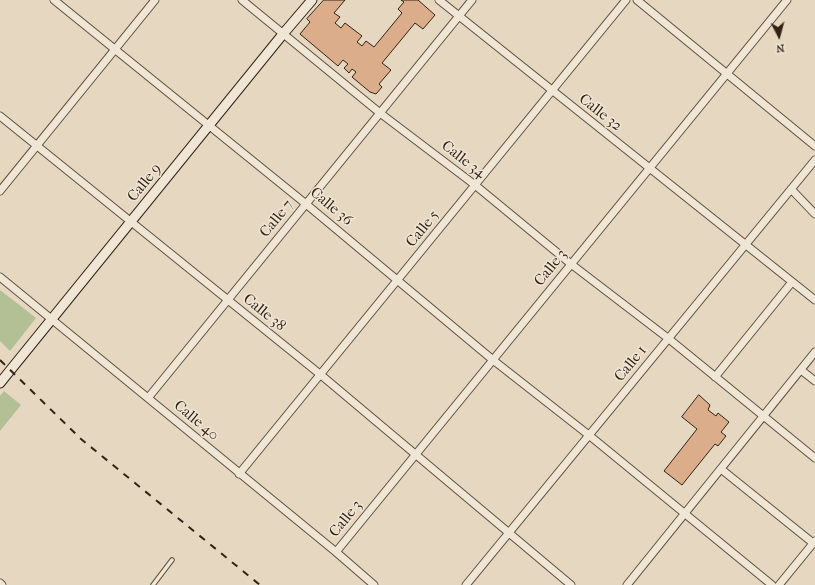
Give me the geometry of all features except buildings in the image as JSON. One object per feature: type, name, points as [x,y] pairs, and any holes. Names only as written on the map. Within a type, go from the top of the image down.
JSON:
[{"type":"main road","name":"Calle 9","points":[[0,383],[312,0]]},
{"type":"street","name":"Calle 36","points":[[54,0],[210,125],[493,360],[590,436],[772,585]]},
{"type":"street","points":[[0,191],[155,0]]},
{"type":"street","name":"Calle 34","points":[[242,0],[380,113],[475,185],[571,264],[669,339],[815,458]]},
{"type":"street","name":"Calle 32","points":[[439,0],[815,300]]},
{"type":"street","name":"Calle 7","points":[[148,398],[472,0]]},
{"type":"street","name":"Calle 5","points":[[240,474],[626,0]]},
{"type":"street","points":[[637,0],[815,146]]},
{"type":"street","name":"Calle 3","points":[[336,552],[787,0]]},
{"type":"street","name":"Calle 38","points":[[0,116],[321,375],[571,585]]},
{"type":"street","name":"Calle 1","points":[[466,585],[590,436],[815,160]]},
{"type":"street","points":[[791,189],[815,214]]},
{"type":"street","name":"Calle 40","points":[[0,277],[336,552],[374,585]]},
{"type":"street","points":[[715,377],[792,282]]},
{"type":"street","points":[[627,585],[815,352]]},
{"type":"street","points":[[801,370],[815,381]]},
{"type":"street","points":[[721,469],[814,542],[779,585]]},
{"type":"lane","points":[[153,585],[172,560]]},
{"type":"green space","points":[[0,290],[36,318],[10,351],[0,341]]},
{"type":"green space","points":[[4,391],[21,405],[0,431],[0,396]]},
{"type":"railway","points":[[0,360],[81,439],[260,585]]}]
